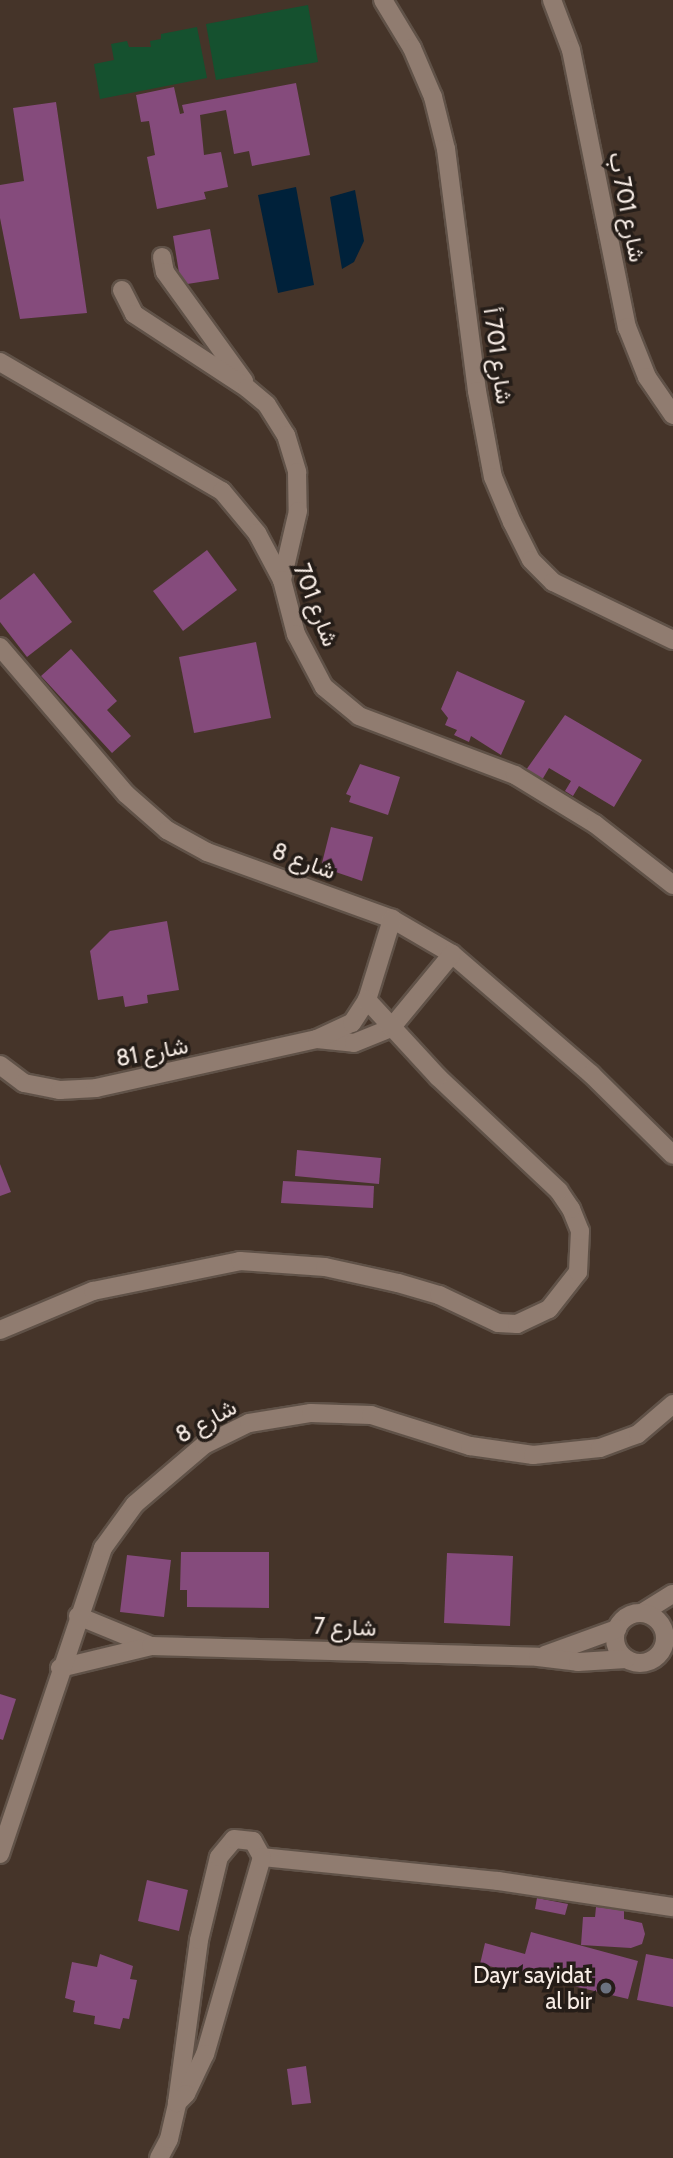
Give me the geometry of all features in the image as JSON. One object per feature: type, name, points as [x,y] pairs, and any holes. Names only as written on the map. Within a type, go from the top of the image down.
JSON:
[{"type":"street","name":"شارع 701 أ","points":[[383,0],[428,85],[446,149],[480,403],[493,477],[512,522],[531,559],[553,582],[673,640]]},
{"type":"street","name":"شارع 701 ب","points":[[552,0],[571,50],[627,327],[647,377],[673,415]]},
{"type":"street","points":[[162,257],[165,272],[247,388]]},
{"type":"street","points":[[122,290],[134,313],[247,388],[267,405],[286,435],[297,472],[298,511],[282,580]]},
{"type":"street","name":"شارع 701","points":[[0,362],[222,491],[257,533],[282,580],[296,634],[324,687],[359,716],[515,775],[595,824],[673,885]]},
{"type":"street","name":"شارع 8","points":[[0,647],[126,794],[167,830],[207,852],[392,919],[452,954],[591,1074],[673,1155]]},
{"type":"street","name":"شارع 81","points":[[0,1065],[24,1083],[60,1090],[96,1088],[317,1039],[352,1023],[367,1000],[392,919]]},
{"type":"street","name":"شارع 81","points":[[317,1039],[354,1043],[391,1028],[452,954]]},
{"type":"street","points":[[0,1330],[93,1291],[240,1261],[325,1267],[398,1283],[439,1295],[498,1323],[526,1322],[549,1309],[578,1272],[580,1231],[571,1209],[559,1191],[391,1028],[367,1000]]},
{"type":"street","name":"شارع 8","points":[[0,1854],[60,1668],[103,1548],[135,1504],[204,1445],[248,1423],[311,1413],[370,1415],[470,1446],[533,1455],[600,1448],[638,1434],[673,1405]]},
{"type":"street","points":[[673,1594],[642,1613],[622,1620],[617,1629],[618,1651],[626,1659],[636,1663],[665,1659],[666,1633],[673,1604]]},
{"type":"street","points":[[642,1613],[666,1633]]},
{"type":"street","points":[[78,1616],[151,1646]]},
{"type":"street","name":"شارع 7","points":[[538,1657],[617,1629]]},
{"type":"street","points":[[60,1668],[151,1646]]},
{"type":"street","name":"شارع 7","points":[[151,1646],[538,1657],[578,1662],[626,1659]]},
{"type":"street","points":[[159,2158],[169,2139],[177,2103],[199,1940],[219,1857],[227,1843],[240,1838],[253,1841],[262,1857],[205,2054],[186,2094],[177,2103]]},
{"type":"street","points":[[262,1857],[498,1881],[673,1906]]},
{"type":"green space","points":[[308,5],[318,62],[216,80],[206,24]]},
{"type":"green space","points":[[197,27],[207,78],[100,99],[94,64],[114,60],[111,44],[127,41],[129,47],[151,47],[150,41],[161,39],[161,34]]},
{"type":"water","points":[[296,187],[314,285],[278,293],[258,195]]},
{"type":"water","points":[[355,190],[364,241],[354,262],[342,269],[330,197]]},
{"type":"building","points":[[296,83],[310,155],[252,166],[249,151],[234,154],[226,110],[200,115],[204,155],[221,152],[228,187],[204,192],[206,199],[157,209],[147,157],[155,155],[149,121],[141,122],[136,95],[174,87],[180,114],[184,113],[182,105]]},
{"type":"building","points":[[56,102],[87,313],[20,319],[0,218],[0,185],[24,181],[13,108]]},
{"type":"building","points":[[210,229],[219,279],[181,285],[173,236]]},
{"type":"building","points":[[207,550],[237,590],[183,631],[153,591]]},
{"type":"building","points":[[34,573],[72,622],[27,657],[0,622],[0,600]]},
{"type":"building","points":[[256,642],[271,718],[194,733],[179,657]]},
{"type":"building","points":[[71,649],[117,701],[107,710],[131,736],[112,753],[41,676]]},
{"type":"building","points":[[457,671],[525,701],[501,755],[471,736],[469,742],[454,735],[457,730],[445,725],[448,718],[441,709]]},
{"type":"building","points":[[565,715],[642,760],[614,807],[579,786],[573,796],[565,791],[571,781],[549,768],[542,780],[526,770]]},
{"type":"building","points":[[360,764],[400,777],[388,815],[349,802],[351,796],[346,794]]},
{"type":"building","points":[[331,827],[373,837],[362,881],[321,867]]},
{"type":"building","points":[[167,921],[179,990],[147,995],[148,1003],[125,1007],[123,996],[98,1000],[90,951],[110,931]]},
{"type":"building","points":[[297,1150],[381,1158],[379,1184],[295,1176]]},
{"type":"building","points":[[0,1164],[11,1192],[0,1196]]},
{"type":"building","points":[[283,1181],[374,1186],[373,1208],[281,1203]]},
{"type":"building","points":[[181,1552],[269,1552],[269,1608],[187,1607],[187,1590],[180,1590]]},
{"type":"building","points":[[447,1553],[513,1556],[510,1626],[444,1623]]},
{"type":"building","points":[[127,1555],[171,1560],[164,1617],[120,1612]]},
{"type":"building","points":[[0,1694],[16,1699],[3,1740],[0,1739]]},
{"type":"building","points":[[147,1880],[188,1890],[179,1931],[138,1921]]},
{"type":"building","points":[[537,1898],[568,1904],[565,1915],[535,1909]]},
{"type":"building","points":[[596,1907],[624,1909],[624,1919],[642,1923],[645,1934],[642,1944],[631,1948],[581,1945],[583,1917],[595,1917]]},
{"type":"building","points":[[531,1932],[638,1961],[628,1999],[480,1964],[485,1943],[525,1954]]},
{"type":"building","points":[[100,1954],[133,1966],[130,1979],[137,1980],[129,2019],[123,2018],[120,2029],[94,2024],[95,2016],[73,2012],[75,2001],[65,1998],[72,1962],[97,1967]]},
{"type":"building","points":[[646,1954],[673,1959],[673,2007],[637,2000]]},
{"type":"building","points":[[306,2066],[311,2103],[292,2105],[287,2069]]},
{"type":"place","name":"Dayr sayidat al bir","points":[[606,1988]]}]
